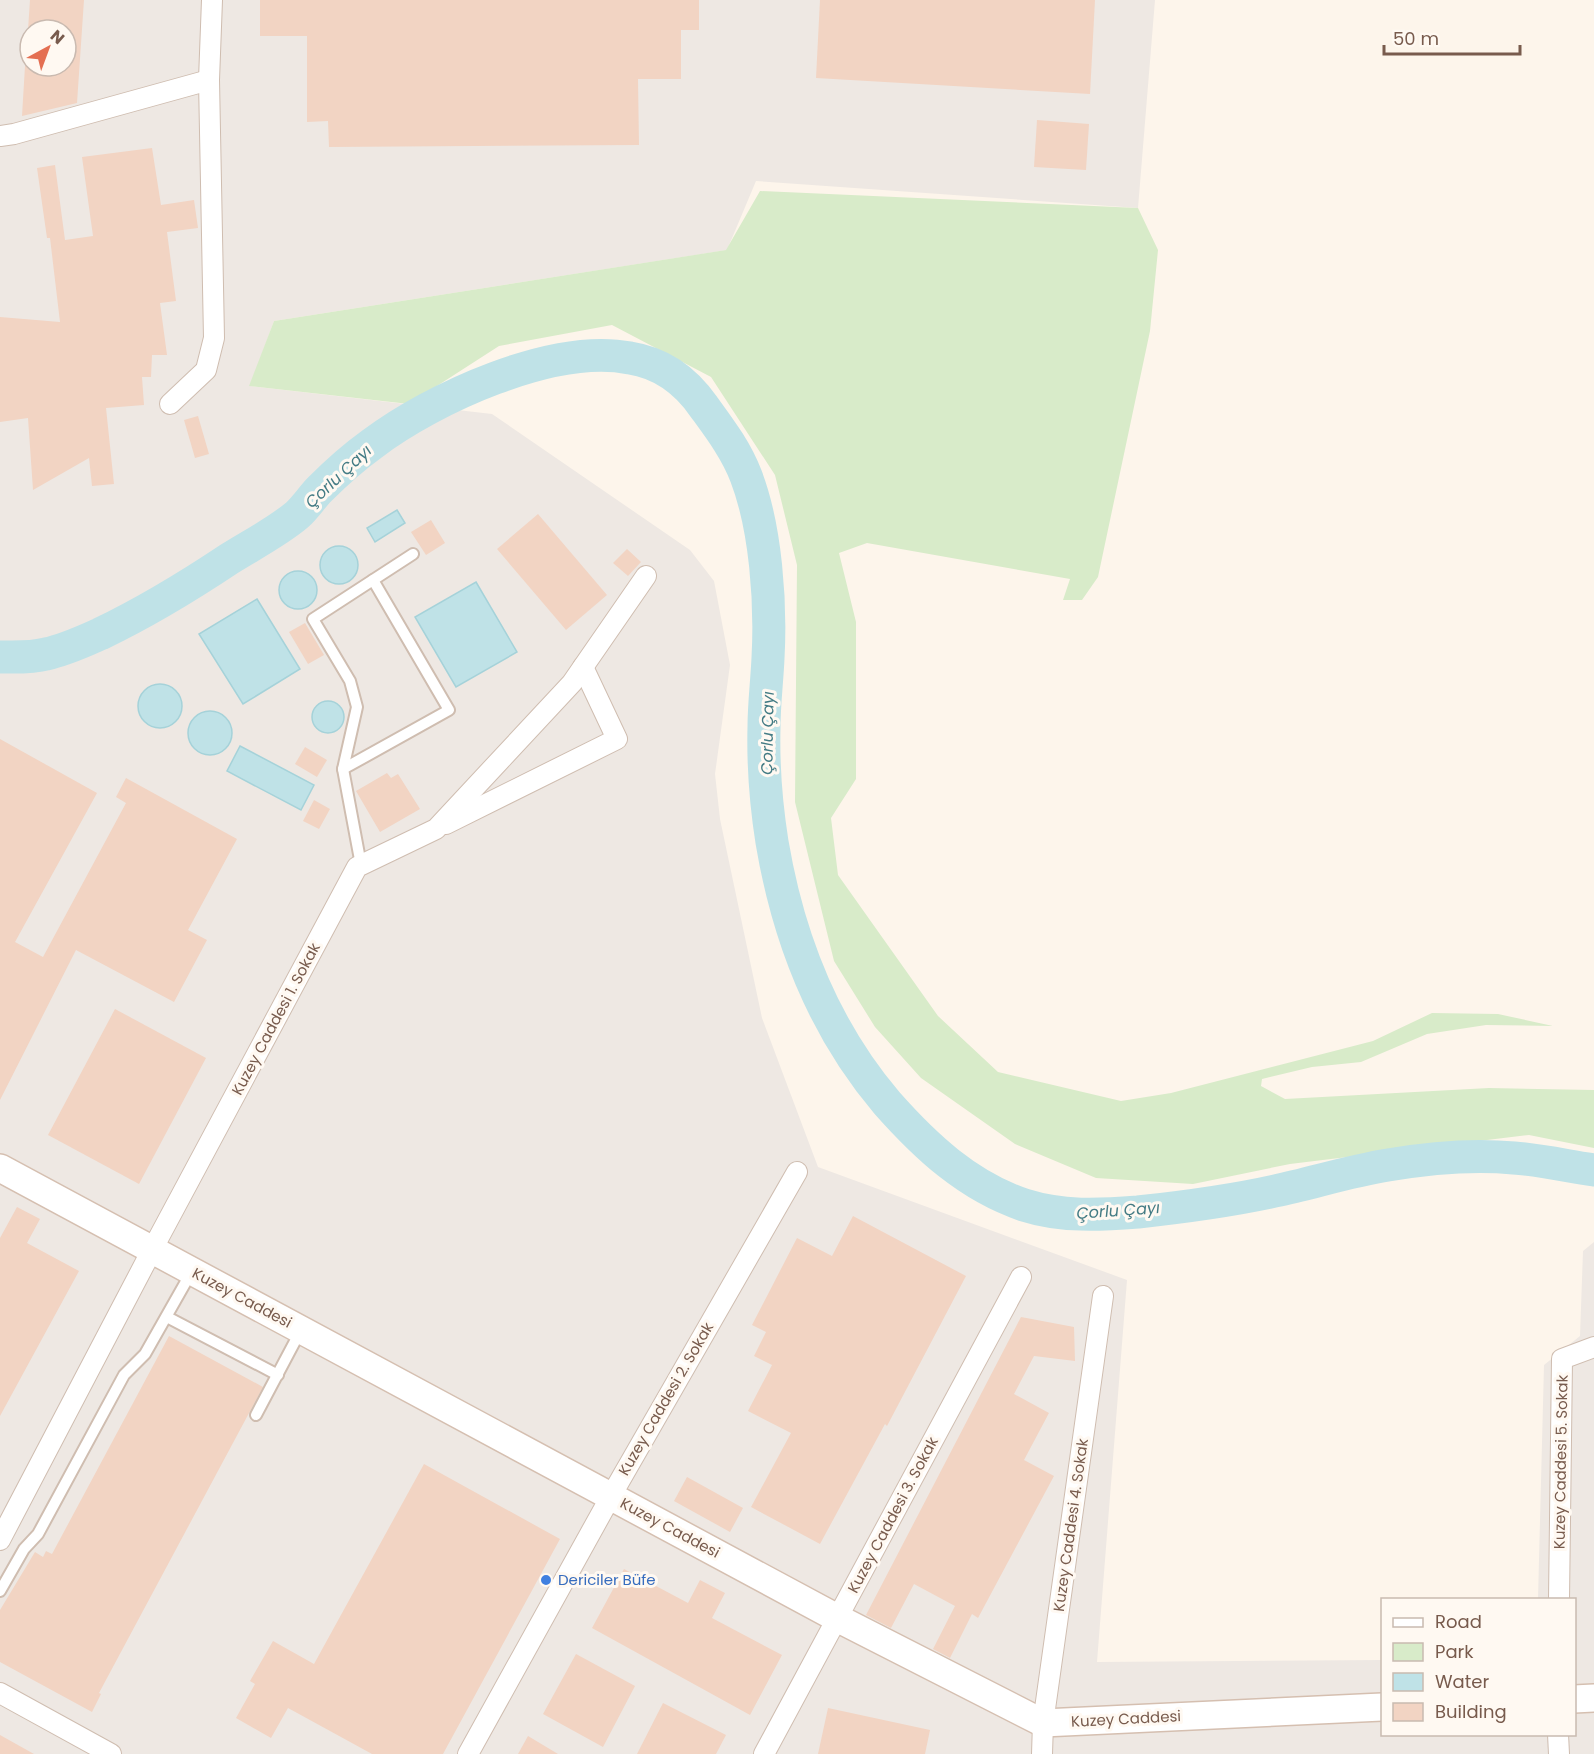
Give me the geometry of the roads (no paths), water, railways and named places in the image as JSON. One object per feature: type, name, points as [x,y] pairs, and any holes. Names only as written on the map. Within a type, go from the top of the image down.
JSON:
[{"type":"street","points":[[170,404],[206,370],[214,338],[209,80],[212,0]]},
{"type":"street","points":[[0,136],[209,80]]},
{"type":"street","points":[[436,829],[572,683],[646,576]]},
{"type":"street","points":[[361,865],[617,739],[583,667]]},
{"type":"street","name":"Kuzey Caddesi 1. Sokak","points":[[0,1540],[152,1250],[357,867],[361,865]]},
{"type":"street","name":"Kuzey Caddesi","points":[[0,1168],[837,1618],[1043,1723],[1381,1707]]},
{"type":"street","name":"Kuzey Caddesi 2. Sokak","points":[[468,1754],[611,1496],[797,1172]]},
{"type":"street","name":"Kuzey Caddesi 3. Sokak","points":[[764,1754],[1021,1277]]},
{"type":"street","name":"Kuzey Caddesi 4. Sokak","points":[[1042,1754],[1043,1723],[1103,1296]]},
{"type":"street","name":"Kuzey Caddesi 5. Sokak","points":[[1559,1598],[1562,1359],[1594,1347]]},
{"type":"street","points":[[0,1693],[111,1754]]},
{"type":"street","points":[[1576,1699],[1594,1698]]},
{"type":"street","points":[[1558,1736],[1559,1754]]},
{"type":"lane","points":[[361,865],[343,769],[357,707],[350,681],[313,619],[413,554]]},
{"type":"lane","points":[[343,769],[449,710],[373,580]]},
{"type":"lane","points":[[0,1591],[24,1549],[38,1534],[124,1375],[145,1354],[192,1271]]},
{"type":"lane","points":[[166,1317],[278,1375]]},
{"type":"lane","points":[[256,1416],[301,1330]]},
{"type":"water","points":[[397,510],[405,523],[375,542],[367,528]]},
{"type":"water","points":[[339,546],[353,551],[358,565],[353,579],[339,584],[325,579],[320,565],[325,551]]},
{"type":"water","points":[[298,571],[312,576],[317,590],[312,604],[298,609],[284,604],[279,590],[284,576]]},
{"type":"water","points":[[476,582],[517,652],[456,687],[415,617]]},
{"type":"water","points":[[257,599],[300,669],[243,704],[199,634]]},
{"type":"water","points":[[160,684],[169,685],[176,690],[181,697],[181,715],[176,722],[169,727],[160,728],[151,727],[144,722],[139,715],[138,706],[139,697],[144,690],[151,685]]},
{"type":"water","points":[[328,701],[339,706],[344,717],[339,728],[328,733],[317,728],[312,717],[317,706]]},
{"type":"water","points":[[210,711],[219,712],[226,717],[231,724],[231,742],[226,749],[219,754],[210,755],[201,754],[194,749],[189,742],[188,733],[189,724],[194,717],[201,712]]},
{"type":"water","points":[[240,746],[314,785],[301,810],[227,771]]},
{"type":"waterway","name":"Çorlu Çayı","points":[[0,657],[35,656],[73,646],[150,608],[281,527],[297,515],[345,465],[397,426],[460,393],[531,366],[566,359],[599,356],[642,360],[663,369],[689,389],[727,440],[746,476],[753,496],[766,566],[769,637],[764,718],[765,785],[772,842],[788,912],[812,980],[845,1044],[887,1103],[933,1150],[966,1176],[1004,1197],[1038,1209],[1081,1214],[1138,1212],[1224,1201],[1374,1168],[1435,1159],[1498,1157],[1534,1160],[1594,1170]]},
{"type":"place","name":"Dericiler Büfe","points":[[546,1580]]}]
